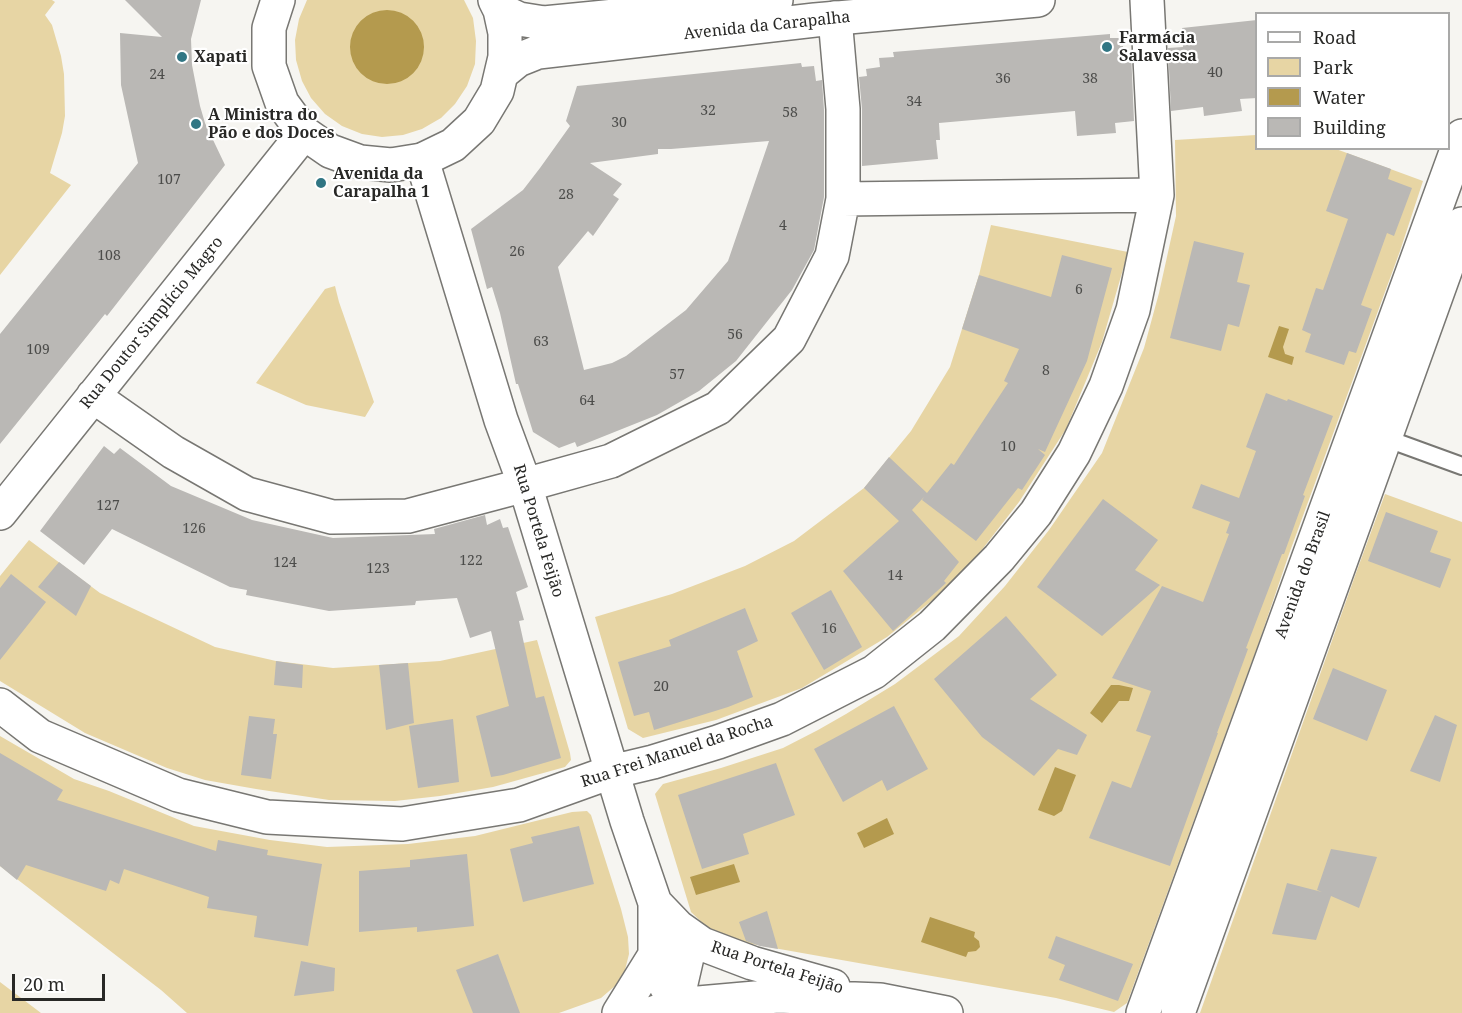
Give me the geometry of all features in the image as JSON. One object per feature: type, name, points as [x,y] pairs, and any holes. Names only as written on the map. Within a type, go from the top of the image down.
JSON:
[{"type":"street","points":[[278,0],[269,28],[269,66],[282,103],[304,133],[330,151],[360,162],[391,165],[422,160],[453,145],[479,121],[497,91],[505,57],[505,33],[498,5]]},
{"type":"street","points":[[498,5],[519,19],[544,23],[776,0]]},
{"type":"street","name":"Avenida da Carapalha","points":[[502,73],[518,60],[538,52],[835,18],[1038,0]]},
{"type":"street","name":"Rua Frei Manuel da Rocha","points":[[0,705],[40,736],[178,795],[267,817],[402,824],[519,805],[611,772],[718,742],[782,719],[874,672],[932,626],[999,558],[1036,513],[1074,453],[1106,386],[1133,310],[1157,195],[1147,0]]},
{"type":"street","points":[[93,396],[173,452],[247,494],[332,517],[408,516],[611,461],[718,408],[789,339],[832,256],[843,199],[843,109],[835,18]]},
{"type":"street","name":"Rua Doutor Simplício Magro","points":[[0,513],[304,133]]},
{"type":"street","name":"Avenida do Brasil","points":[[1143,1013],[1462,136]]},
{"type":"street","name":"Rua Portela Feijão","points":[[422,160],[501,420],[525,485],[611,772],[655,903],[655,955],[665,984],[664,1009]]},
{"type":"street","points":[[843,199],[1157,195]]},
{"type":"street","name":"Avenida do Brasil","points":[[1178,1013],[1462,224]]},
{"type":"street","name":"Rua Portela Feijão","points":[[655,903],[678,927],[702,944],[742,959],[880,1000]]},
{"type":"street","name":"Rua Portela Feijão","points":[[664,1009],[687,957],[678,927]]},
{"type":"street","points":[[619,1013],[655,955]]},
{"type":"street","points":[[664,1009],[778,996],[880,1000],[946,1013]]},
{"type":"lane","points":[[1385,438],[1462,466]]},
{"type":"green space","points":[[0,0],[52,0],[55,2],[45,15],[52,25],[61,56],[65,116],[50,173],[71,185],[0,275]]},
{"type":"green space","points":[[307,0],[464,0],[473,18],[476,41],[475,64],[467,86],[455,104],[441,118],[422,129],[403,135],[382,137],[362,134],[342,126],[325,114],[311,98],[302,81],[296,60],[295,40],[299,19]]},
{"type":"green space","points":[[1255,135],[1255,150],[1339,150],[1423,181],[1400,251],[1127,1003],[1114,1012],[1056,998],[740,942],[711,931],[691,912],[655,794],[663,784],[783,748],[846,714],[895,684],[959,636],[1005,586],[1049,530],[1102,453],[1144,348],[1176,216],[1175,140]]},
{"type":"green space","points":[[991,225],[1128,252],[1102,342],[1066,429],[1019,502],[960,578],[887,637],[802,688],[716,720],[643,738],[628,729],[595,617],[672,594],[745,566],[794,541],[864,488],[911,431],[950,367],[979,275]]},
{"type":"green space","points":[[335,286],[374,402],[365,417],[306,405],[256,383],[325,289]]},
{"type":"green space","points":[[1385,494],[1462,522],[1462,1013],[1200,1013],[1356,573]]},
{"type":"green space","points":[[29,540],[100,593],[215,647],[276,661],[333,668],[440,661],[537,640],[571,760],[565,767],[493,787],[395,801],[329,800],[205,780],[167,768],[85,733],[0,681],[0,576]]},
{"type":"green space","points":[[0,736],[74,779],[194,826],[270,840],[327,847],[408,844],[475,836],[572,812],[587,811],[591,815],[628,937],[629,954],[625,970],[615,986],[601,998],[559,1013],[187,1013],[161,990],[0,866]]},
{"type":"green space","points":[[0,982],[41,1013],[0,1013]]},
{"type":"water","points":[[387,10],[401,13],[413,21],[421,33],[424,47],[421,61],[413,73],[401,81],[387,84],[373,81],[361,73],[353,61],[350,47],[353,33],[361,21],[373,13]]},
{"type":"water","points":[[1279,326],[1289,329],[1283,347],[1285,354],[1294,357],[1292,365],[1268,357]]},
{"type":"water","points":[[1111,685],[1133,688],[1129,701],[1119,701],[1102,723],[1090,713]]},
{"type":"water","points":[[1055,767],[1076,775],[1062,811],[1054,816],[1038,810]]},
{"type":"water","points":[[887,818],[894,834],[864,848],[857,833]]},
{"type":"water","points":[[734,864],[740,882],[696,895],[690,877]]},
{"type":"water","points":[[930,917],[975,932],[974,937],[979,941],[980,947],[976,951],[968,952],[966,957],[921,942]]},
{"type":"building","points":[[125,0],[201,0],[191,39],[192,65],[205,123],[225,165],[107,316],[105,314],[0,444],[0,334],[138,163],[121,85],[120,33],[162,37]]},
{"type":"building","points":[[1255,20],[1255,98],[1240,99],[1242,111],[1204,116],[1203,107],[1171,111],[1168,48],[1183,47],[1182,28]]},
{"type":"building","points":[[1110,34],[1110,38],[1120,38],[1120,46],[1123,46],[1124,52],[1131,51],[1134,121],[1115,123],[1116,133],[1077,136],[1075,111],[939,123],[940,140],[936,140],[938,159],[862,166],[862,109],[859,77],[867,76],[866,69],[880,67],[879,58],[894,57],[893,52]]},
{"type":"building","points":[[801,63],[802,67],[814,66],[816,81],[822,80],[824,197],[814,250],[792,290],[736,361],[699,391],[657,415],[577,447],[575,442],[559,448],[533,432],[518,384],[516,384],[500,313],[492,287],[487,289],[471,229],[523,190],[540,168],[570,126],[566,121],[577,86]],"holes":[[[769,141],[728,261],[686,310],[626,356],[612,363],[584,370],[558,267],[588,231],[593,236],[619,199],[613,195],[622,184],[590,163],[658,154],[658,149]]]},
{"type":"building","points":[[1347,153],[1391,169],[1388,179],[1412,188],[1394,236],[1387,233],[1361,305],[1372,309],[1356,353],[1349,351],[1344,365],[1305,352],[1311,334],[1302,330],[1316,288],[1323,290],[1348,219],[1326,211]]},
{"type":"building","points":[[1194,241],[1244,253],[1237,282],[1250,285],[1239,327],[1228,324],[1221,351],[1170,338]]},
{"type":"building","points":[[1062,255],[1112,268],[1087,361],[1045,452],[1038,449],[1045,455],[1022,490],[1018,488],[976,541],[922,500],[924,497],[912,510],[959,562],[944,581],[946,583],[893,631],[843,571],[899,521],[864,488],[889,457],[927,493],[951,463],[954,465],[1008,383],[1004,381],[1019,349],[962,329],[979,275],[1051,297]]},
{"type":"building","points":[[1266,393],[1333,416],[1303,495],[1305,496],[1284,554],[1282,554],[1246,648],[1248,649],[1170,866],[1089,838],[1112,781],[1131,788],[1151,736],[1136,731],[1151,691],[1112,678],[1162,586],[1203,602],[1229,534],[1226,533],[1230,522],[1192,508],[1201,484],[1239,498],[1256,451],[1246,447]]},
{"type":"building","points":[[104,446],[114,454],[120,448],[171,486],[252,520],[333,538],[435,534],[434,529],[485,515],[487,525],[500,519],[503,528],[508,527],[528,587],[516,592],[524,620],[519,621],[536,698],[544,696],[561,758],[491,777],[476,716],[509,706],[491,631],[470,638],[457,598],[416,601],[415,605],[329,611],[246,595],[247,590],[230,587],[112,529],[84,565],[40,531]]},
{"type":"building","points":[[1103,499],[1158,540],[1135,570],[1160,585],[1102,636],[1037,587]]},
{"type":"building","points":[[1386,512],[1438,531],[1430,552],[1451,559],[1440,588],[1368,561]]},
{"type":"building","points":[[59,562],[91,586],[76,616],[38,587]]},
{"type":"building","points":[[11,574],[46,602],[0,660],[0,588]]},
{"type":"building","points":[[831,590],[862,647],[824,670],[791,613]]},
{"type":"building","points":[[745,608],[758,641],[737,651],[753,697],[654,730],[649,712],[634,716],[618,662],[671,646],[669,640]]},
{"type":"building","points":[[1006,616],[1057,675],[1030,699],[1087,735],[1077,755],[1058,749],[1034,776],[982,737],[934,679]]},
{"type":"building","points":[[276,661],[303,665],[302,688],[274,685]]},
{"type":"building","points":[[408,663],[414,723],[386,730],[379,665]]},
{"type":"building","points":[[1333,668],[1387,690],[1367,741],[1313,719]]},
{"type":"building","points":[[894,706],[928,769],[887,791],[882,780],[843,802],[814,749]]},
{"type":"building","points":[[1435,715],[1457,725],[1440,782],[1410,771]]},
{"type":"building","points":[[249,716],[275,719],[273,734],[277,734],[271,779],[241,775]]},
{"type":"building","points":[[453,719],[459,782],[418,788],[409,726]]},
{"type":"building","points":[[0,753],[63,790],[57,800],[216,851],[218,840],[268,850],[267,855],[322,864],[308,946],[254,937],[257,916],[207,908],[209,897],[124,869],[119,884],[110,880],[106,891],[26,865],[17,880],[0,866]]},
{"type":"building","points":[[776,763],[795,815],[743,834],[749,854],[702,869],[678,795]]},
{"type":"building","points":[[579,826],[594,884],[523,902],[510,849],[533,843],[531,837]]},
{"type":"building","points":[[1331,849],[1377,857],[1359,908],[1331,896],[1316,940],[1272,934],[1287,883],[1322,892],[1317,890]]},
{"type":"building","points":[[467,854],[474,926],[417,932],[417,927],[359,932],[359,871],[410,867],[410,860]]},
{"type":"building","points":[[767,911],[778,949],[746,941],[739,922]]},
{"type":"building","points":[[1056,936],[1133,964],[1118,1001],[1059,980],[1065,965],[1048,958]]},
{"type":"building","points":[[498,954],[520,1013],[473,1013],[456,970]]},
{"type":"building","points":[[301,961],[335,968],[334,991],[294,996]]},
{"type":"place","name":"Farmácia Salavessa","points":[[1107,47]]},
{"type":"place","name":"Xapati","points":[[182,57]]},
{"type":"place","name":"A Ministra do Pão e dos Doces","points":[[196,124]]},
{"type":"place","name":"Avenida da Carapalha 1","points":[[321,183]]}]
